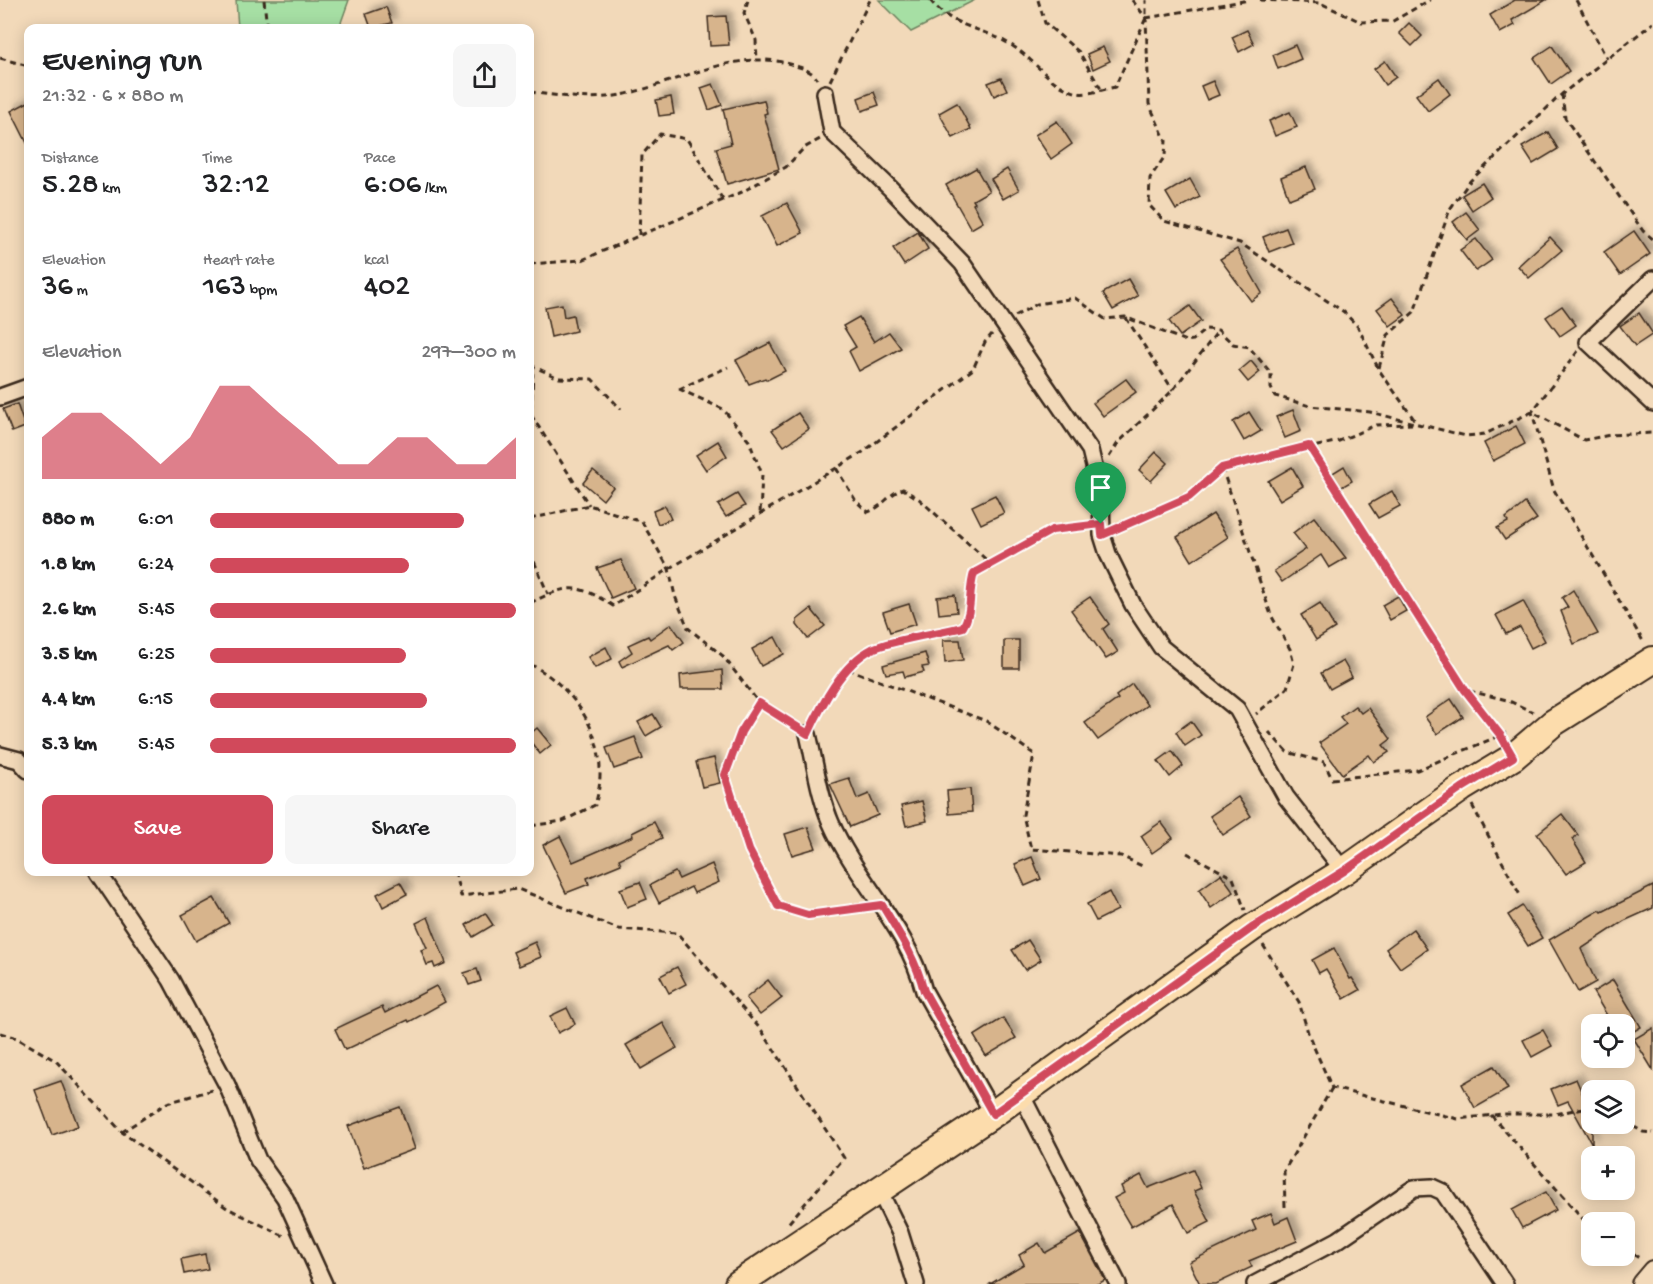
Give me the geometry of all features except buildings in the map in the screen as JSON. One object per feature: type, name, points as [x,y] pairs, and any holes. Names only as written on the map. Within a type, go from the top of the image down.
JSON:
[{"type":"main road","points":[[738,1284],[878,1188],[993,1114],[1252,928],[1344,871],[1462,788],[1507,746],[1553,723],[1650,654]]},
{"type":"street","points":[[825,93],[832,132],[962,263],[1090,450],[1101,495],[1101,530],[1108,554],[1133,605],[1161,647],[1237,709],[1286,797],[1344,871]]},
{"type":"street","points":[[1653,279],[1588,342],[1653,403]]},
{"type":"street","points":[[0,398],[24,389]]},
{"type":"street","points":[[808,734],[831,823],[905,943],[919,972],[924,991],[993,1114]]},
{"type":"street","points":[[0,754],[19,760],[24,766]]},
{"type":"street","points":[[101,876],[171,980],[227,1086],[258,1160],[285,1198],[324,1284]]},
{"type":"street","points":[[1021,1094],[1118,1284]]},
{"type":"street","points":[[1255,1284],[1358,1228],[1390,1202],[1414,1188],[1432,1187],[1443,1192],[1505,1284]]},
{"type":"street","points":[[878,1188],[900,1233],[916,1284]]},
{"type":"street","points":[[1642,1284],[1653,1271]]},
{"type":"path","points":[[264,0],[267,24]]},
{"type":"path","points":[[748,0],[744,13],[756,40],[757,61]]},
{"type":"path","points":[[825,93],[870,0]]},
{"type":"path","points":[[930,0],[936,8],[962,27],[980,29],[1014,47],[1059,86],[1080,93],[1114,87],[1146,18]]},
{"type":"path","points":[[1038,0],[1045,23],[1079,52],[1101,89]]},
{"type":"path","points":[[1132,0],[1146,18]]},
{"type":"path","points":[[534,518],[589,505],[642,522],[669,569],[688,628],[723,656],[759,703],[808,734],[817,715],[848,669],[872,650],[963,627],[970,617],[969,588],[974,573],[1052,530],[1101,530],[1189,497],[1222,468],[1309,446],[1339,441],[1376,425],[1417,423],[1379,370],[1358,327],[1344,312],[1240,243],[1164,221],[1149,205],[1150,178],[1165,156],[1166,141],[1149,104],[1146,0]]},
{"type":"path","points":[[1146,18],[1249,0]]},
{"type":"path","points":[[1260,0],[1320,3],[1361,22],[1393,21],[1430,0]]},
{"type":"path","points":[[1576,0],[1607,59]]},
{"type":"path","points":[[1379,370],[1388,335],[1414,312],[1450,209],[1470,181],[1562,94],[1653,23]]},
{"type":"path","points":[[0,58],[24,65]]},
{"type":"path","points":[[534,93],[563,97],[620,96],[740,61],[779,60],[815,75],[825,93]]},
{"type":"path","points":[[1562,94],[1565,118],[1643,231],[1653,239]]},
{"type":"path","points":[[534,264],[582,260],[723,200],[786,167],[804,148],[832,132]]},
{"type":"path","points":[[639,235],[642,155],[660,134],[687,139],[723,200]]},
{"type":"path","points":[[1125,317],[1173,390]]},
{"type":"path","points":[[1096,476],[1118,443],[1173,390],[1218,330]]},
{"type":"path","points":[[1532,412],[1588,342]]},
{"type":"path","points":[[534,367],[559,378],[592,379],[621,409]]},
{"type":"path","points":[[728,367],[679,389],[723,409],[749,441],[762,474],[760,514]]},
{"type":"path","points":[[1532,412],[1584,440],[1610,435],[1653,433]]},
{"type":"path","points":[[1532,412],[1554,490],[1650,654]]},
{"type":"path","points":[[534,419],[589,505]]},
{"type":"path","points":[[1309,446],[1465,690],[1507,746]]},
{"type":"path","points":[[836,468],[856,501],[868,512],[879,508],[892,493],[903,489],[919,499],[991,564]]},
{"type":"path","points":[[1222,468],[1271,615],[1290,649],[1294,664],[1287,688],[1251,718],[1237,709]]},
{"type":"path","points":[[534,561],[548,594]]},
{"type":"path","points":[[534,601],[561,588],[583,589],[613,606]]},
{"type":"path","points":[[534,666],[548,674],[579,703],[591,729],[600,760],[601,786],[595,805],[563,821],[534,825]]},
{"type":"path","points":[[848,669],[986,721],[1034,754],[1023,815],[1031,849],[1121,856],[1142,866]]},
{"type":"path","points":[[1465,690],[1508,700],[1553,723]]},
{"type":"path","points":[[759,703],[741,732],[725,775],[749,850],[778,906],[808,915],[882,905]]},
{"type":"path","points":[[1254,715],[1260,723]]},
{"type":"path","points":[[1267,730],[1287,752],[1324,762],[1332,779],[1418,770],[1507,746]]},
{"type":"path","points":[[1507,746],[1511,731]]},
{"type":"path","points":[[1462,788],[1521,897]]},
{"type":"path","points":[[1187,853],[1233,878],[1252,928],[1299,1002],[1309,1036],[1332,1088]]},
{"type":"path","points":[[455,876],[461,896],[518,888],[618,929],[677,933],[762,1031],[844,1158],[782,1230]]},
{"type":"path","points":[[0,1033],[17,1038],[56,1061],[122,1132],[227,1208],[307,1248]]},
{"type":"path","points":[[122,1132],[167,1103],[227,1086]]},
{"type":"path","points":[[1332,1088],[1458,1119],[1491,1115],[1556,1114],[1581,1108]]},
{"type":"path","points":[[1285,1207],[1284,1172],[1332,1088]]},
{"type":"path","points":[[1491,1115],[1581,1217]]},
{"type":"path","points":[[1635,1128],[1642,1132],[1653,1133]]},
{"type":"green space","points":[[236,0],[349,0],[340,24],[238,24]]},
{"type":"green space","points":[[879,0],[975,0],[911,32]]},
{"type":"route","points":[[1309,446],[1465,690],[1501,736],[1513,757],[1462,788],[1344,871],[1252,928],[993,1114],[924,991],[919,972],[905,943],[882,905],[808,915],[778,906],[749,850],[725,775],[741,732],[759,703],[808,734],[817,715],[848,669],[872,650],[963,627],[970,617],[969,588],[974,573],[1052,530],[1101,524],[1102,535],[1189,497],[1222,468],[1309,446]]}]
